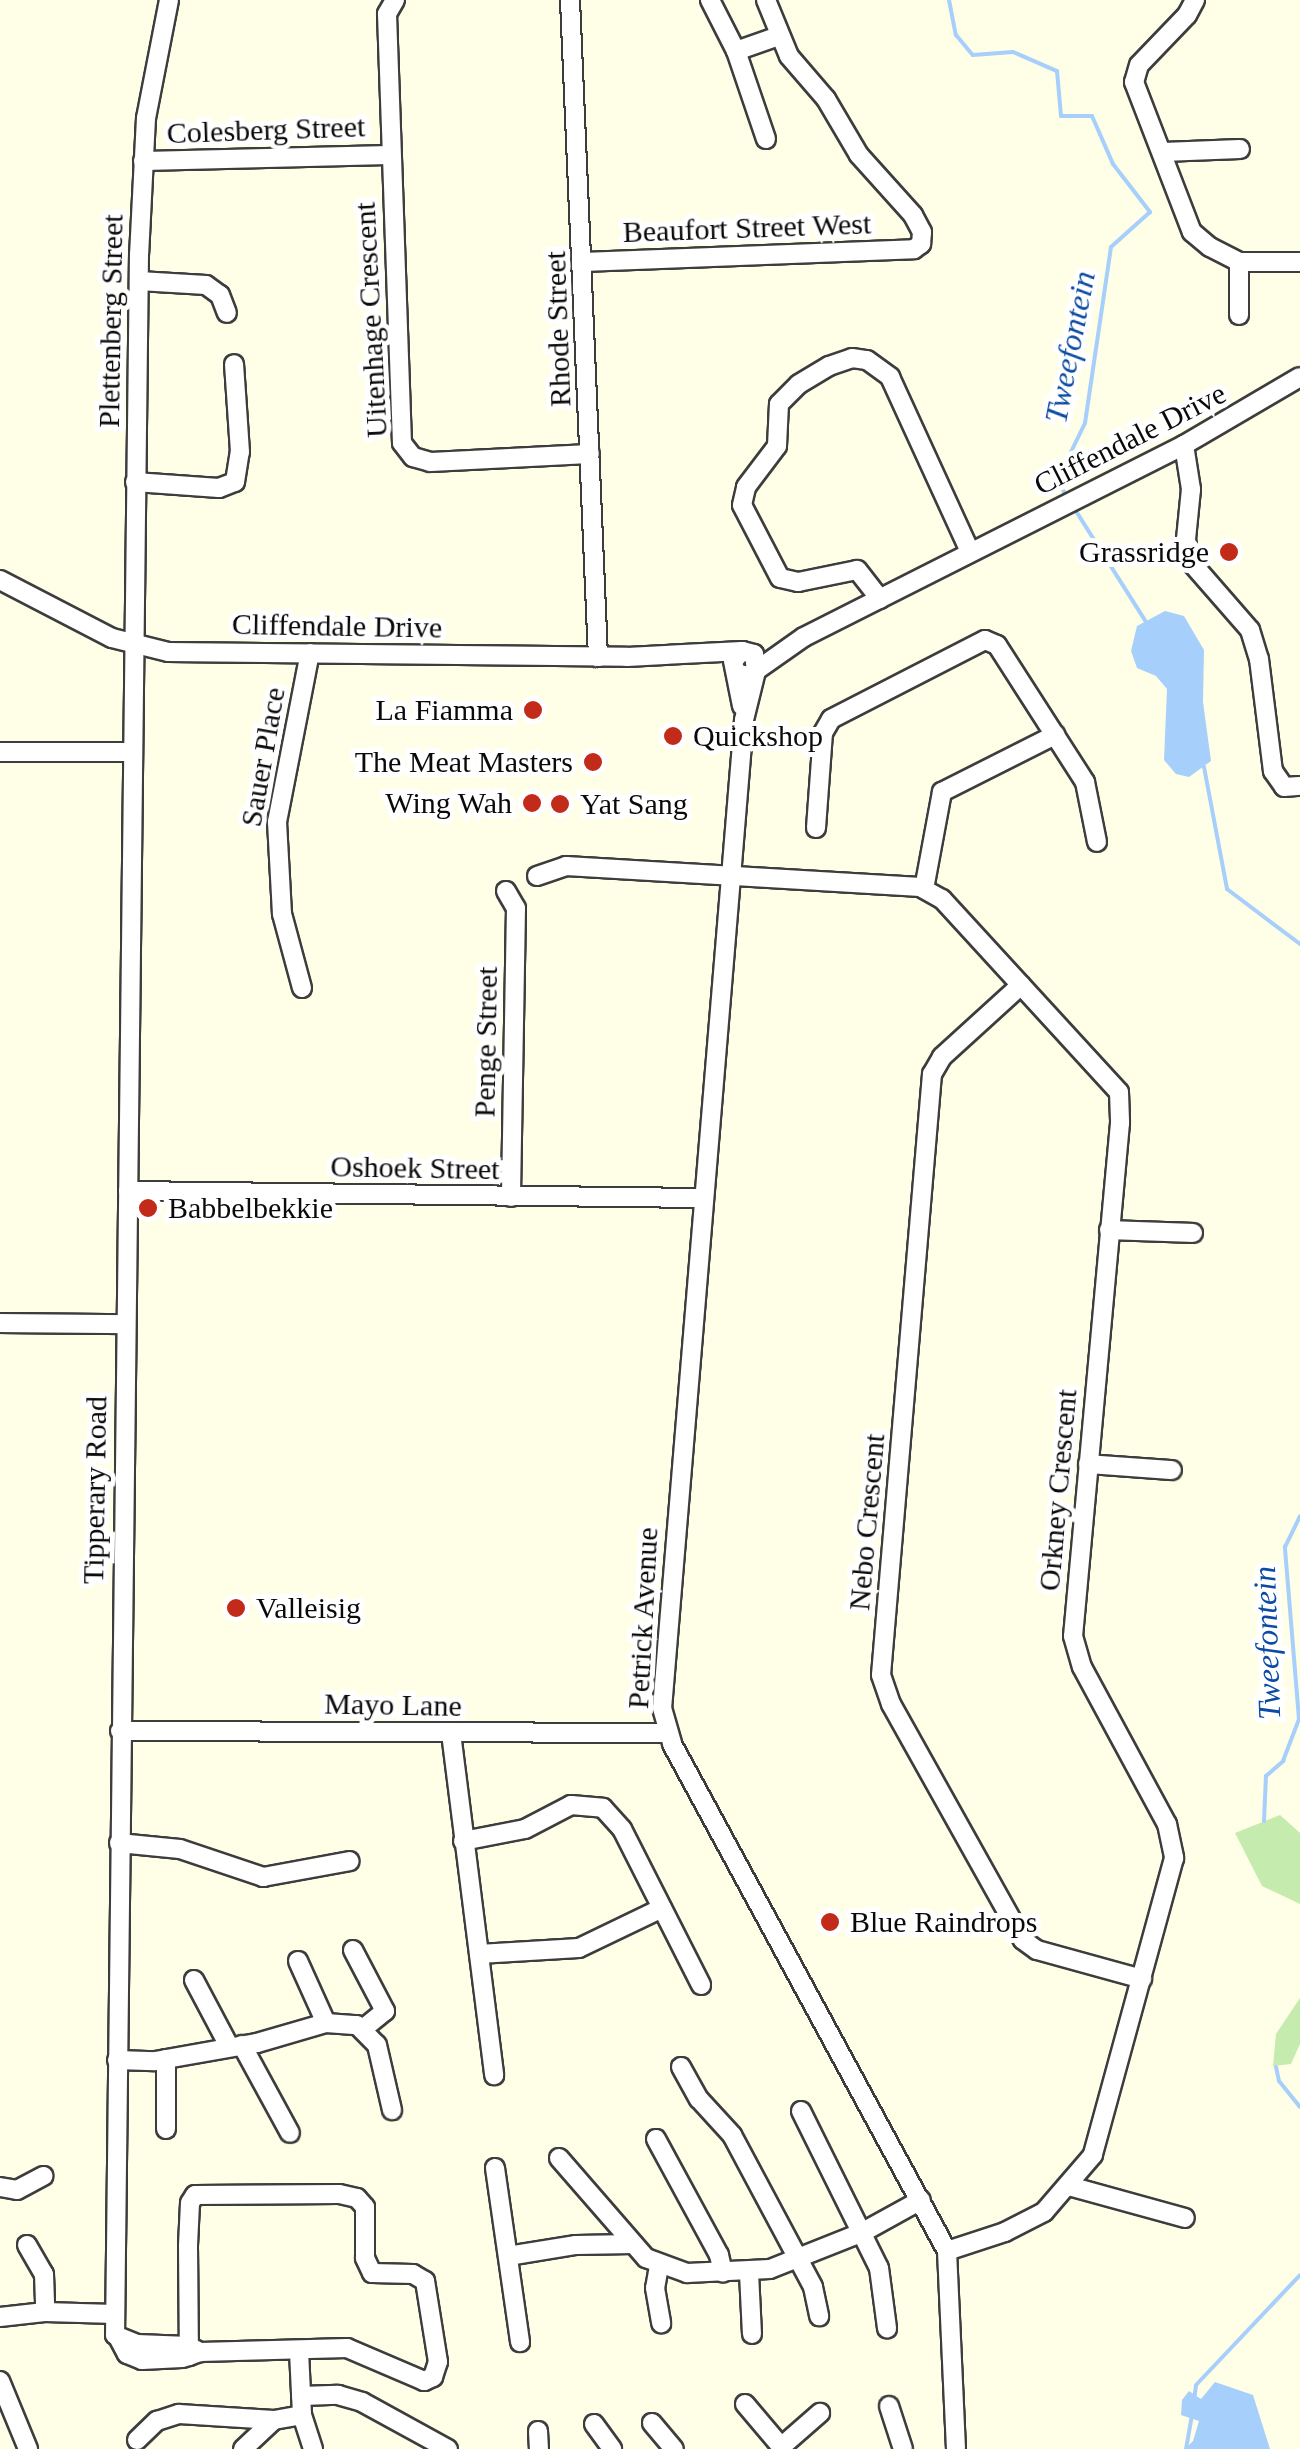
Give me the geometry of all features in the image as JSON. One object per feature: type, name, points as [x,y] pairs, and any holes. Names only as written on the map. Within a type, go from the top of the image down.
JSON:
[{"type":"street","name":"Plettenberg Street","points":[[133,646],[143,161],[146,118],[170,0]]},
{"type":"street","name":"Uitenhage Crescent","points":[[395,0],[386,14],[398,422],[406,451],[430,462],[590,454]]},
{"type":"street","name":"Rhode Street","points":[[570,0],[598,657]]},
{"type":"street","points":[[710,0],[736,51],[766,139]]},
{"type":"street","points":[[736,51],[779,36],[766,0]]},
{"type":"street","points":[[1195,0],[1135,74],[1136,89],[1196,236],[1239,262],[1300,262]]},
{"type":"street","name":"Beaufort Street West","points":[[582,262],[914,250],[924,240],[912,215],[859,156],[833,110],[789,56],[779,36]]},
{"type":"street","points":[[1163,152],[1240,148]]},
{"type":"street","name":"Colesberg Street","points":[[143,161],[390,154]]},
{"type":"street","points":[[1239,262],[1239,314]]},
{"type":"street","points":[[139,281],[206,285],[220,295],[227,313]]},
{"type":"street","points":[[880,599],[858,570],[798,582],[780,578],[742,505],[742,493],[777,446],[779,404],[799,384],[830,366],[858,358],[875,363],[890,378],[970,552]]},
{"type":"street","points":[[135,482],[219,488],[235,482],[240,452],[234,364]]},
{"type":"street","name":"Cliffendale Drive","points":[[0,580],[133,646],[168,652],[690,656],[746,665],[1184,444],[1268,399],[1300,377]]},
{"type":"street","name":"Cliffendale Drive","points":[[1268,399],[1300,392]]},
{"type":"street","points":[[1184,444],[1191,482],[1186,539],[1189,560],[1250,630],[1259,658],[1272,770],[1284,787],[1297,787]]},
{"type":"street","points":[[816,828],[823,734],[831,718],[979,641],[997,645],[1090,794],[1097,842]]},
{"type":"street","name":"Tipperary Road","points":[[133,646],[115,2314],[117,2337],[192,2352]]},
{"type":"street","name":"Sauer Place","points":[[302,988],[282,914],[277,822],[310,653]]},
{"type":"street","name":"Petrick Avenue","points":[[746,665],[664,1668],[666,1733],[948,2252],[956,2449]]},
{"type":"street","points":[[537,876],[566,866],[924,888],[938,803],[945,789],[1055,735]]},
{"type":"street","points":[[0,752],[130,752]]},
{"type":"street","name":"Orkney Crescent","points":[[924,888],[942,899],[1119,1092],[1074,1646],[1175,1846],[1096,2148],[1069,2186],[1044,2212],[948,2252]]},
{"type":"street","name":"Penge Street","points":[[506,891],[516,908],[511,1197]]},
{"type":"street","name":"Nebo Crescent","points":[[1021,985],[942,1057],[932,1074],[881,1675],[891,1704],[1023,1940],[1037,1950],[1142,1979]]},
{"type":"street","name":"Oshoek Street","points":[[128,1191],[702,1198]]},
{"type":"street","points":[[1109,1230],[1193,1234]]},
{"type":"street","points":[[0,1324],[125,1324]]},
{"type":"street","points":[[1088,1464],[1172,1470]]},
{"type":"street","name":"Mayo Lane","points":[[120,1731],[666,1733]]},
{"type":"street","points":[[451,1733],[494,2075]]},
{"type":"street","points":[[463,1841],[525,1829],[570,1805],[594,1804],[622,1829],[701,1985]]},
{"type":"street","points":[[119,1843],[180,1849],[263,1877],[350,1861]]},
{"type":"street","points":[[479,1954],[579,1948],[662,1908]]},
{"type":"street","points":[[353,1950],[384,2012],[364,2028]]},
{"type":"street","points":[[298,1960],[326,2022]]},
{"type":"street","points":[[194,1980],[290,2133]]},
{"type":"street","points":[[117,2060],[166,2059],[236,2046],[326,2022],[364,2028],[376,2045],[392,2110]]},
{"type":"street","points":[[166,2059],[166,2129]]},
{"type":"street","points":[[681,2066],[706,2109],[732,2135],[813,2287],[819,2316]]},
{"type":"street","points":[[801,2111],[863,2232],[883,2283],[886,2328]]},
{"type":"street","points":[[656,2139],[719,2256],[723,2274]]},
{"type":"street","points":[[559,2158],[633,2244],[659,2266],[686,2273],[749,2273],[798,2260],[863,2232],[921,2200]]},
{"type":"street","points":[[494,2168],[520,2342]]},
{"type":"street","points":[[0,2187],[17,2190],[43,2176]]},
{"type":"street","points":[[1069,2186],[1184,2218]]},
{"type":"street","points":[[196,2195],[348,2195],[365,2207],[369,2270],[377,2275],[417,2275],[425,2281],[438,2353],[436,2373],[424,2381],[347,2348],[299,2351],[192,2352],[188,2246],[190,2202],[196,2195]]},
{"type":"street","points":[[508,2256],[576,2244],[633,2244]]},
{"type":"street","points":[[26,2245],[42,2266],[44,2312]]},
{"type":"street","points":[[659,2266],[655,2288],[661,2323]]},
{"type":"street","points":[[749,2273],[752,2334]]},
{"type":"street","points":[[0,2317],[44,2312],[115,2314]]},
{"type":"street","points":[[299,2351],[302,2405],[310,2448]]},
{"type":"street","points":[[0,2381],[28,2449]]},
{"type":"street","points":[[243,2449],[274,2420],[302,2405],[338,2395],[362,2402],[448,2449]]},
{"type":"street","points":[[745,2404],[782,2448],[820,2413]]},
{"type":"street","points":[[889,2406],[903,2449]]},
{"type":"street","points":[[136,2440],[156,2421],[178,2414],[274,2420]]},
{"type":"street","points":[[652,2423],[674,2449]]},
{"type":"street","points":[[594,2424],[612,2449]]},
{"type":"green space","points":[[1280,1815],[1300,1833],[1300,1904],[1262,1886],[1235,1833]]},
{"type":"green space","points":[[1300,1998],[1300,2044],[1291,2064],[1273,2066],[1276,2034]]},
{"type":"water","points":[[1165,611],[1184,616],[1204,650],[1203,702],[1211,761],[1189,777],[1176,774],[1164,760],[1167,689],[1156,676],[1137,668],[1131,651],[1137,626]]},
{"type":"water","points":[[1215,2382],[1253,2395],[1270,2449],[1185,2449],[1193,2441],[1199,2421],[1181,2415],[1182,2400],[1189,2391],[1201,2399]]},
{"type":"waterway","name":"Tweefontein","points":[[949,0],[956,35],[973,55],[1013,52],[1057,71],[1061,116],[1092,116],[1113,164],[1150,212],[1111,247],[1085,423],[1057,481],[1066,495]]},
{"type":"waterway","name":"Tweefontein","points":[[1074,508],[1146,622]]},
{"type":"waterway","name":"Tweefontein","points":[[1204,767],[1227,889],[1300,944]]},
{"type":"waterway","name":"Tweefontein","points":[[1264,1821],[1266,1776],[1283,1761],[1299,1719],[1285,1547],[1300,1516]]},
{"type":"waterway","name":"Tweefontein","points":[[1276,2067],[1279,2081],[1300,2107]]},
{"type":"waterway","name":"Tweefontein","points":[[1194,2400],[1196,2385],[1300,2275]]},
{"type":"waterway","name":"Tweefontein","points":[[1186,2449],[1192,2414]]},
{"type":"place","name":"Grassridge","points":[[1229,552]]},
{"type":"place","name":"La Fiamma","points":[[533,710]]},
{"type":"place","name":"Quickshop","points":[[673,736]]},
{"type":"place","name":"The Meat Masters","points":[[593,762]]},
{"type":"place","name":"Wing Wah","points":[[532,803]]},
{"type":"place","name":"Yat Sang","points":[[560,804]]},
{"type":"place","name":"Babbelbekkie","points":[[148,1208]]},
{"type":"place","name":"Valleisig","points":[[236,1608]]},
{"type":"place","name":"Blue Raindrops","points":[[830,1922]]}]
